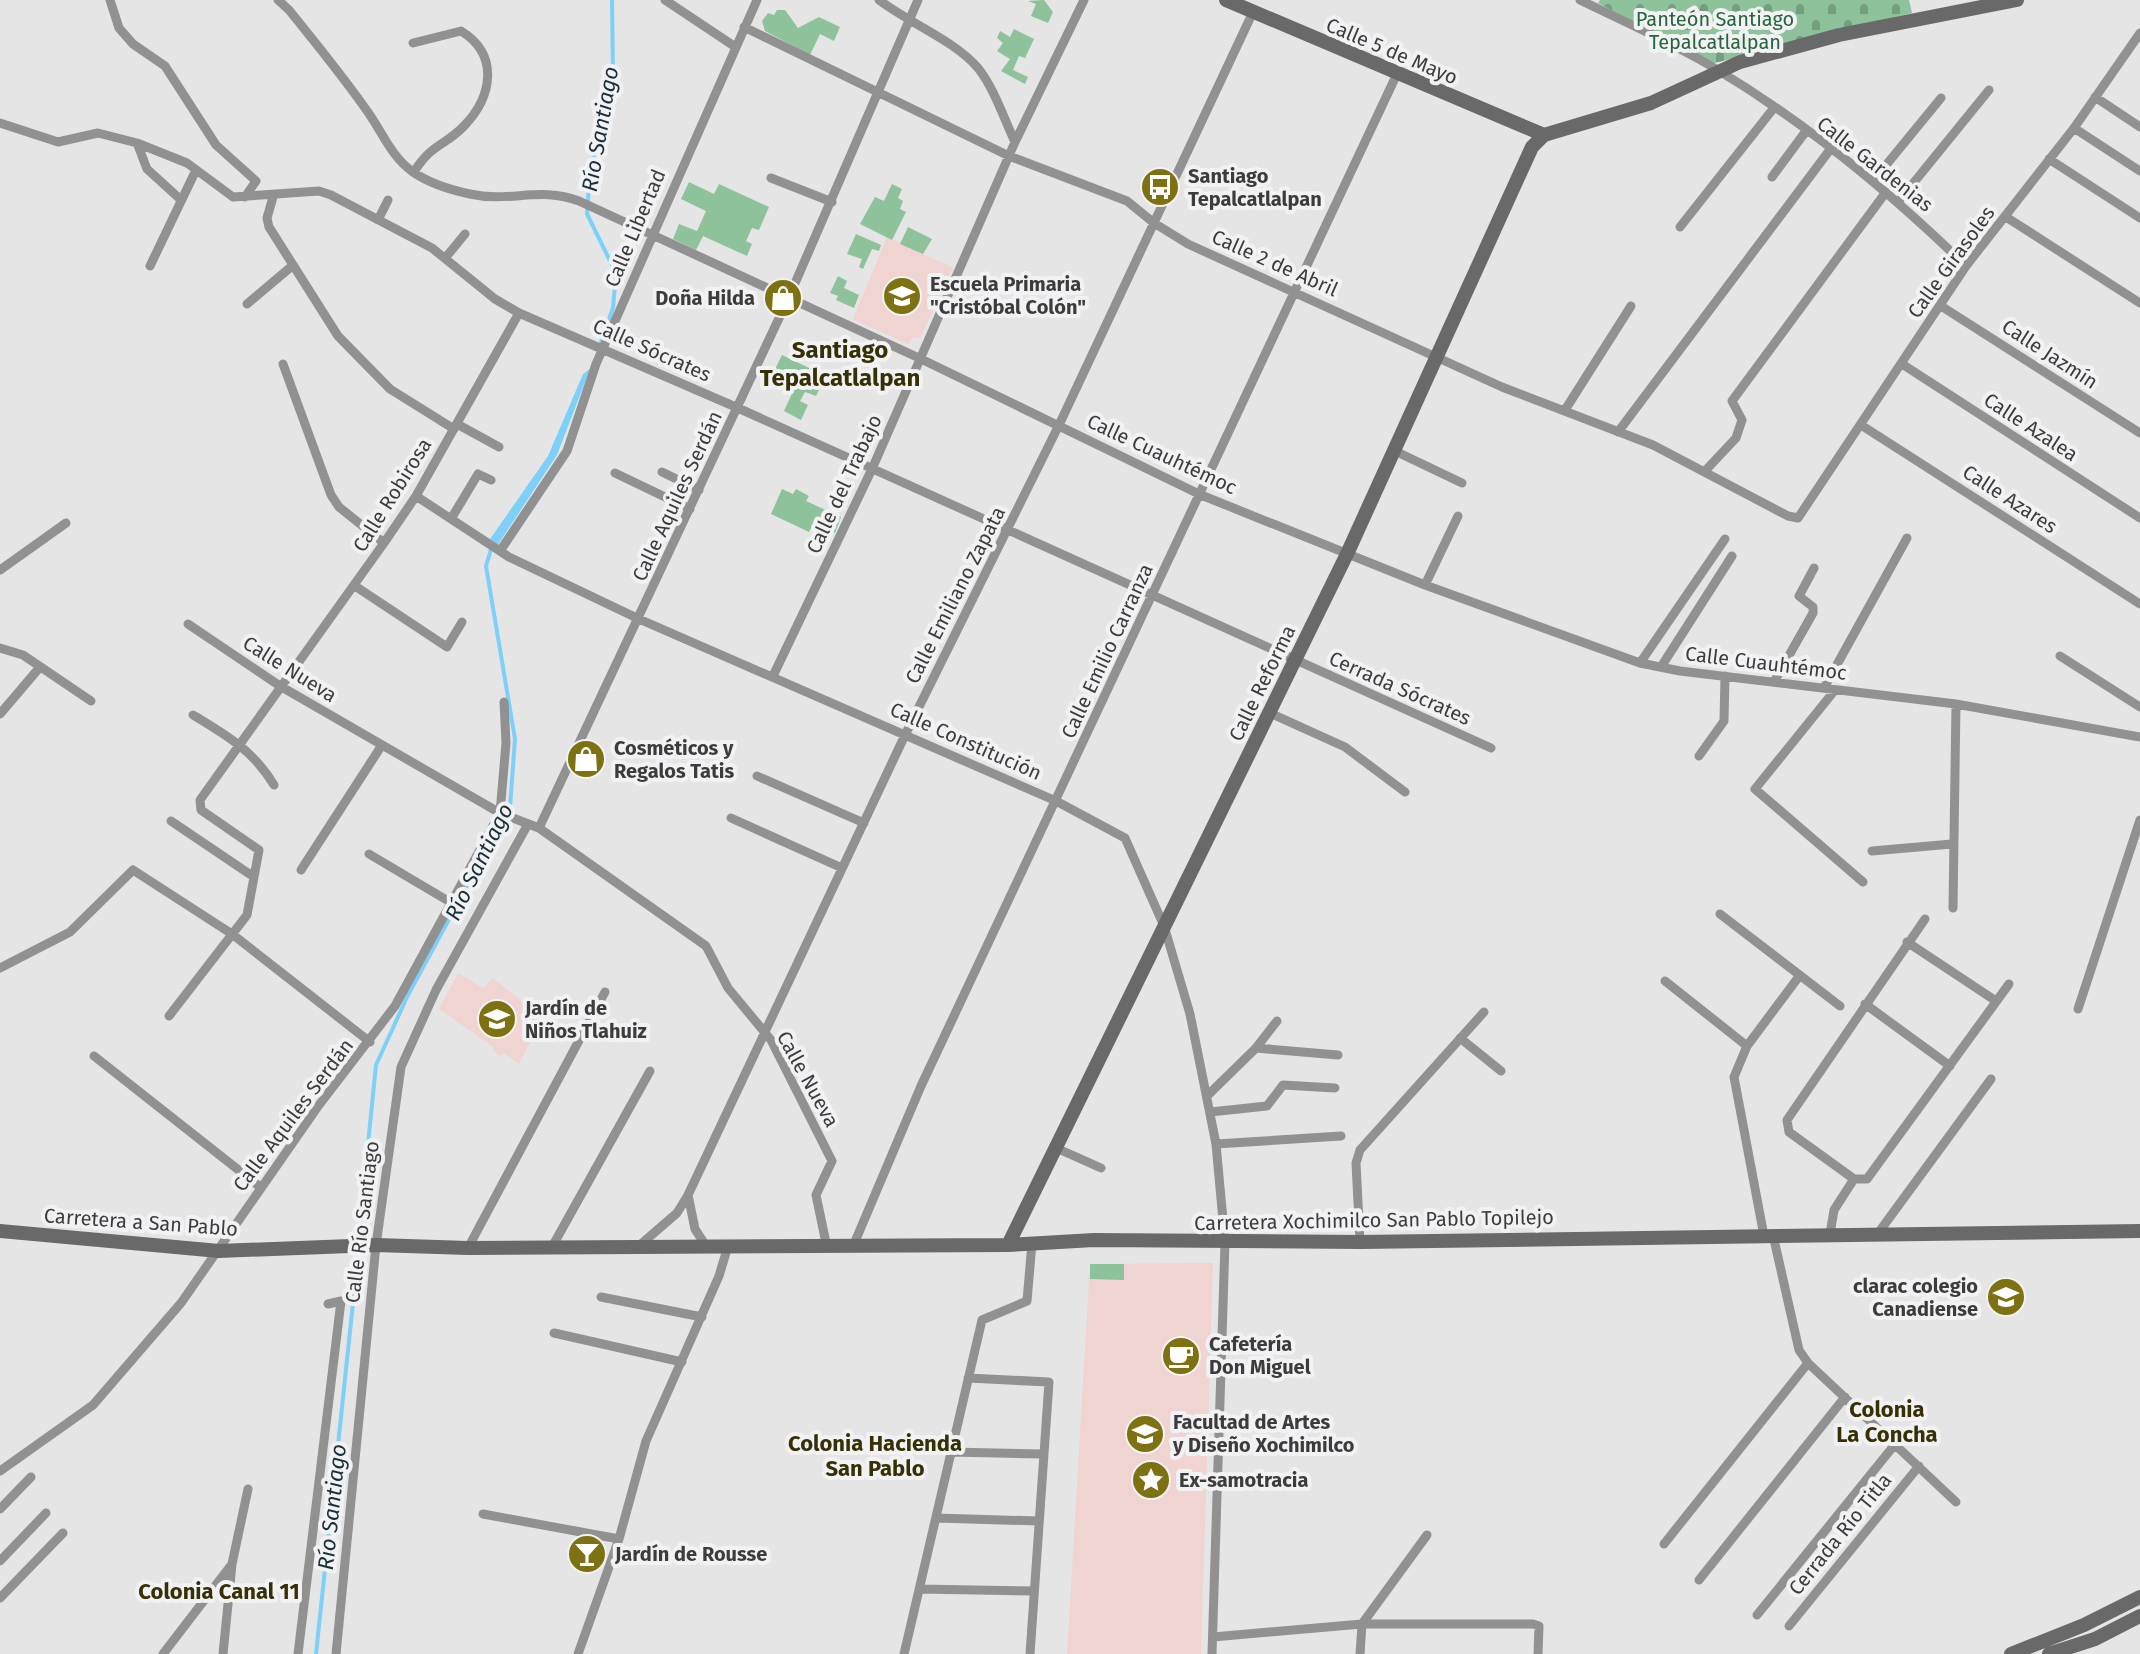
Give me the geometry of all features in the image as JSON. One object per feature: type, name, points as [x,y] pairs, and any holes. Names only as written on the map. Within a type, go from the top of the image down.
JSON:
[{"type":"street","points":[[110,0],[119,28],[133,44],[165,66],[216,145],[256,181],[245,197]]},
{"type":"street","name":"Calle Cuauhtémoc","points":[[278,0],[366,109],[391,150],[414,172],[473,195],[501,199],[546,192],[579,201],[919,358],[1201,495],[1425,585],[1640,663],[1956,704],[2140,737]]},
{"type":"street","points":[[665,0],[734,46]]},
{"type":"street","name":"Calle Libertad","points":[[499,551],[567,451],[604,348],[651,234],[757,0]]},
{"type":"street","points":[[879,0],[908,22],[951,45],[979,70],[1015,142]]},
{"type":"street","name":"Calle Aquiles Serdán","points":[[539,828],[789,297],[918,0]]},
{"type":"street","name":"Calle del Trabajo","points":[[773,676],[872,469],[1015,142],[1084,0]]},
{"type":"street","name":"Calle 5 de Mayo","points":[[1226,0],[1396,76],[1544,135]]},
{"type":"street","name":"Calle Gardenias","points":[[1580,0],[1593,3],[1717,70],[1832,147],[1898,202],[1966,266]]},
{"type":"street","points":[[1544,135],[1623,114],[1717,70],[1839,35],[2017,0]]},
{"type":"street","name":"Calle Emiliano Zapata","points":[[640,1245],[677,1213],[688,1195],[906,733],[1059,425],[1253,12]]},
{"type":"street","name":"Calle 2 de Abril","points":[[744,27],[1009,156],[1127,201],[1154,223],[1188,244],[1439,358],[1705,471],[1788,516],[1798,518]]},
{"type":"street","points":[[413,43],[461,31],[480,49],[489,69],[487,92],[472,117],[462,129],[434,146],[414,172]]},
{"type":"street","name":"Calle Girasoles","points":[[1798,518],[1966,266],[2074,128],[2138,39]]},
{"type":"street","name":"Calle Emilio Carranza","points":[[854,1244],[921,1086],[1396,76]]},
{"type":"street","points":[[1898,202],[1989,90]]},
{"type":"street","points":[[2095,97],[2140,127]]},
{"type":"street","points":[[1873,181],[1941,98]]},
{"type":"street","points":[[1680,227],[1773,109]]},
{"type":"street","name":"Calle Sócrates","points":[[0,123],[58,142],[98,133],[137,143],[178,158],[229,196],[273,197],[319,191],[446,257],[495,299],[519,313],[738,408],[1294,662]]},
{"type":"street","points":[[2074,128],[2140,171]]},
{"type":"street","points":[[1772,177],[1806,131]]},
{"type":"street","name":"Calle Reforma","points":[[1008,1245],[1347,554],[1439,358],[1532,147],[1544,135]]},
{"type":"street","points":[[137,143],[147,169],[180,199]]},
{"type":"street","points":[[1618,432],[1832,147]]},
{"type":"street","points":[[2049,159],[2140,218]]},
{"type":"street","points":[[150,266],[196,170]]},
{"type":"street","points":[[771,178],[832,202]]},
{"type":"street","points":[[1705,471],[1736,438],[1742,420],[1732,401],[1886,192]]},
{"type":"street","points":[[273,197],[267,218],[269,227],[338,336],[390,389],[499,447]]},
{"type":"street","points":[[378,220],[388,200]]},
{"type":"street","points":[[2006,217],[2140,303]]},
{"type":"street","points":[[446,257],[465,234]]},
{"type":"street","points":[[247,304],[292,266]]},
{"type":"street","points":[[1565,410],[1631,306]]},
{"type":"street","name":"Calle Jazmín","points":[[1941,306],[2140,433]]},
{"type":"street","name":"Calle Robirosa","points":[[254,877],[258,847],[198,806],[239,743],[355,586],[416,496],[519,313]]},
{"type":"street","points":[[283,364],[331,495],[339,507],[384,543]]},
{"type":"street","name":"Calle Azalea","points":[[1902,364],[2140,518]]},
{"type":"street","name":"Calle Azares","points":[[1861,425],[2140,604]]},
{"type":"street","points":[[1395,451],[1462,483]]},
{"type":"street","points":[[662,472],[699,490]]},
{"type":"street","points":[[615,473],[690,509]]},
{"type":"street","points":[[451,519],[478,474],[491,480]]},
{"type":"street","name":"Calle Constitución","points":[[416,496],[499,551],[639,619],[906,733],[1056,801],[1125,838],[1164,926],[1190,1014],[1216,1144],[1225,1242],[1212,1654]]},
{"type":"street","points":[[1425,585],[1458,516]]},
{"type":"street","points":[[0,570],[66,523]]},
{"type":"street","points":[[1824,688],[1907,538]]},
{"type":"street","points":[[1640,663],[1725,539]]},
{"type":"street","points":[[1661,667],[1732,556]]},
{"type":"street","points":[[1774,682],[1813,613],[1813,607],[1799,596],[1814,568]]},
{"type":"street","points":[[355,586],[447,647],[462,622]]},
{"type":"street","name":"Calle Nueva","points":[[188,624],[280,686],[501,814],[539,828],[706,946],[728,988],[771,1040],[832,1161],[816,1195],[826,1243]]},
{"type":"street","points":[[0,648],[11,649],[91,701]]},
{"type":"street","points":[[2060,656],[2140,707]]},
{"type":"street","name":"Cerrada Sócrates","points":[[1294,662],[1491,748]]},
{"type":"street","points":[[0,714],[40,667]]},
{"type":"street","points":[[1699,756],[1724,721],[1725,676]]},
{"type":"street","points":[[1835,690],[1755,789],[1863,882]]},
{"type":"street","points":[[501,814],[506,743],[504,702]]},
{"type":"street","points":[[1953,908],[1956,704]]},
{"type":"street","points":[[1270,713],[1345,747],[1405,792]]},
{"type":"street","points":[[193,715],[239,743],[257,759],[274,785]]},
{"type":"street","points":[[301,870],[382,745]]},
{"type":"street","points":[[757,776],[864,823]]},
{"type":"street","name":"Calle Aquiles Serdán","points":[[0,1471],[93,1405],[134,1362],[219,1251],[224,1237],[395,1006],[501,814]]},
{"type":"street","points":[[731,818],[842,868]]},
{"type":"street","points":[[2078,1009],[2140,820]]},
{"type":"street","points":[[169,1016],[247,915],[254,877],[171,821]]},
{"type":"street","name":"Calle Río Santiago","points":[[336,1654],[376,1245],[401,1067],[436,990],[528,824]]},
{"type":"street","points":[[1872,851],[1952,844]]},
{"type":"street","points":[[369,854],[450,902]]},
{"type":"street","points":[[1,970],[70,932],[133,870],[232,934],[370,1042]]},
{"type":"street","points":[[1720,914],[1840,1006]]},
{"type":"street","points":[[1925,919],[1786,1125],[1789,1132],[1854,1179],[1867,1179],[2009,984]]},
{"type":"street","points":[[1907,942],[1996,1001]]},
{"type":"street","name":"Cerrada Río Titla","points":[[1800,975],[1747,1046],[1734,1077],[1794,1341],[1808,1363],[1956,1502]]},
{"type":"street","points":[[1665,981],[1747,1046]]},
{"type":"street","points":[[468,1248],[605,992]]},
{"type":"street","points":[[1865,1004],[1950,1066]]},
{"type":"street","points":[[1360,1242],[1356,1163],[1360,1150],[1484,1012]]},
{"type":"street","points":[[1208,1095],[1256,1048],[1277,1021]]},
{"type":"street","points":[[1460,1038],[1501,1071]]},
{"type":"street","points":[[1256,1048],[1338,1055]]},
{"type":"street","points":[[94,1056],[260,1187]]},
{"type":"street","points":[[552,1247],[650,1071]]},
{"type":"street","points":[[1879,1232],[1991,1079]]},
{"type":"street","points":[[1210,1112],[1267,1106],[1283,1085],[1335,1088]]},
{"type":"street","points":[[1216,1144],[1341,1136]]},
{"type":"street","points":[[1054,1147],[1101,1168]]},
{"type":"street","points":[[1830,1234],[1834,1210],[1854,1179]]},
{"type":"street","points":[[688,1195],[695,1229],[706,1246]]},
{"type":"street","name":"Carretera a San Pablo","points":[[0,1231],[219,1251],[376,1245],[468,1248]]},
{"type":"street","name":"Carretera Xochimilco San Pablo Topilejo","points":[[468,1248],[826,1243],[1360,1242],[1879,1232],[2140,1231]]},
{"type":"street","points":[[904,1654],[982,1320],[1027,1301],[1032,1243]]},
{"type":"street","points":[[578,1654],[619,1539],[646,1441],[702,1317],[728,1246]]},
{"type":"street","points":[[601,1297],[702,1317]]},
{"type":"street","points":[[298,1654],[341,1301],[328,1304]]},
{"type":"street","points":[[554,1333],[682,1362]]},
{"type":"street","points":[[1664,1544],[1808,1363]]},
{"type":"street","points":[[968,1378],[1049,1382],[1030,1654]]},
{"type":"street","points":[[1699,1580],[1845,1397]]},
{"type":"street","points":[[1757,1615],[1896,1443]]},
{"type":"street","points":[[951,1452],[1044,1454]]},
{"type":"street","name":"Cerrada Río Titla","points":[[1789,1626],[1919,1466]]},
{"type":"street","points":[[0,1509],[31,1477]]},
{"type":"street","points":[[223,1654],[232,1564],[248,1489]]},
{"type":"street","points":[[0,1561],[46,1513]]},
{"type":"street","points":[[483,1514],[619,1539]]},
{"type":"street","points":[[936,1518],[1039,1521]]},
{"type":"street","points":[[0,1598],[63,1533]]},
{"type":"street","points":[[1360,1654],[1362,1624],[1427,1535]]},
{"type":"street","points":[[163,1654],[232,1564]]},
{"type":"street","points":[[919,1589],[1034,1591]]},
{"type":"street","points":[[2011,1654],[2084,1625],[2140,1597]]},
{"type":"street","points":[[2049,1654],[2095,1639],[2140,1616]]},
{"type":"street","points":[[1213,1637],[1362,1624],[1539,1626],[1538,1654]]},
{"type":"shaded area","name":"Escuela Primaria \"Cristóbal Colón\"","points":[[887,237],[953,268],[920,338],[913,337],[908,344],[853,319]]},
{"type":"shaded area","name":"Jardín de Niños Tlahuiz","points":[[458,973],[483,988],[493,978],[543,1018],[519,1064],[504,1053],[501,1056],[493,1051],[493,1047],[439,1009]]},
{"type":"shaded area","name":"Facultad de Artes y Diseño Xochimilco","points":[[1213,1263],[1201,1654],[1067,1654],[1090,1264]]},
{"type":"green space","points":[[1044,0],[1053,12],[1048,23],[1031,16],[1036,4],[1028,1]]},
{"type":"green space","name":"Panteón Santiago Tepalcatlalpan","points":[[1600,0],[1909,0],[1912,13],[1711,64],[1598,3]]},
{"type":"green space","points":[[777,10],[785,10],[798,28],[819,17],[840,27],[834,41],[820,34],[810,55],[765,31],[762,21],[768,13],[774,15]]},
{"type":"green space","points":[[1014,29],[1034,39],[1025,58],[1019,56],[1013,70],[1028,77],[1025,84],[1001,71],[1010,59],[997,51],[1003,43],[997,38],[1000,31],[1010,37]]},
{"type":"green space","points":[[689,182],[714,194],[719,184],[769,207],[759,230],[752,228],[746,241],[752,244],[747,256],[703,236],[696,250],[673,239],[679,224],[697,231],[706,211],[681,199]]},
{"type":"green space","points":[[892,184],[902,189],[898,198],[903,201],[900,209],[906,212],[892,240],[860,224],[875,197],[884,201]]},
{"type":"green space","points":[[908,227],[932,239],[923,254],[900,244]]},
{"type":"green space","points":[[856,234],[881,245],[879,251],[872,249],[863,269],[859,267],[862,259],[847,254]]},
{"type":"green space","points":[[838,276],[847,281],[844,288],[859,295],[854,308],[836,300],[838,296],[830,293]]},
{"type":"green space","points":[[782,355],[826,376],[816,396],[805,392],[800,401],[808,405],[801,420],[784,411],[795,387],[772,375]]},
{"type":"green space","points":[[782,489],[793,494],[796,489],[809,496],[806,501],[841,517],[835,533],[814,523],[809,532],[771,514]]},
{"type":"green space","points":[[1090,1264],[1124,1264],[1124,1280],[1090,1279]]},
{"type":"water","points":[[590,369],[557,455],[497,546],[490,539],[548,456],[583,374]]},
{"type":"waterway","name":"Río Santiago","points":[[600,345],[613,308],[616,273],[587,214],[590,173],[613,74],[612,0]]},
{"type":"waterway","name":"Río Santiago","points":[[359,1233],[376,1065],[408,995],[510,807],[515,739],[486,566],[492,546]]},
{"type":"waterway","name":"Río Santiago","points":[[316,1654],[357,1265]]},
{"type":"place","name":"Santiago Tepalcatlalpan","points":[[1160,187]]},
{"type":"place","name":"Escuela Primaria \"Cristóbal Colón\"","points":[[902,296]]},
{"type":"place","name":"Doña Hilda","points":[[783,298]]},
{"type":"place","name":"Cosméticos y Regalos Tatis","points":[[586,759]]},
{"type":"place","name":"Jardín de Niños Tlahuiz","points":[[497,1019]]},
{"type":"place","name":"clarac colegio Canadiense","points":[[2006,1297]]},
{"type":"place","name":"Cafetería Don Miguel","points":[[1181,1356]]},
{"type":"place","name":"Facultad de Artes y Diseño Xochimilco","points":[[1145,1434]]},
{"type":"place","name":"Ex-samotracia","points":[[1151,1480]]},
{"type":"place","name":"Jardín de Rousse","points":[[587,1554]]},
{"type":"district","name":"Santiago Tepalcatlalpan","points":[[840,364]]},
{"type":"district","name":"Colonia La Concha","points":[[1887,1422]]},
{"type":"district","name":"Colonia Hacienda San Pablo","points":[[875,1456]]},
{"type":"district","name":"Colonia Canal 11","points":[[219,1591]]}]
